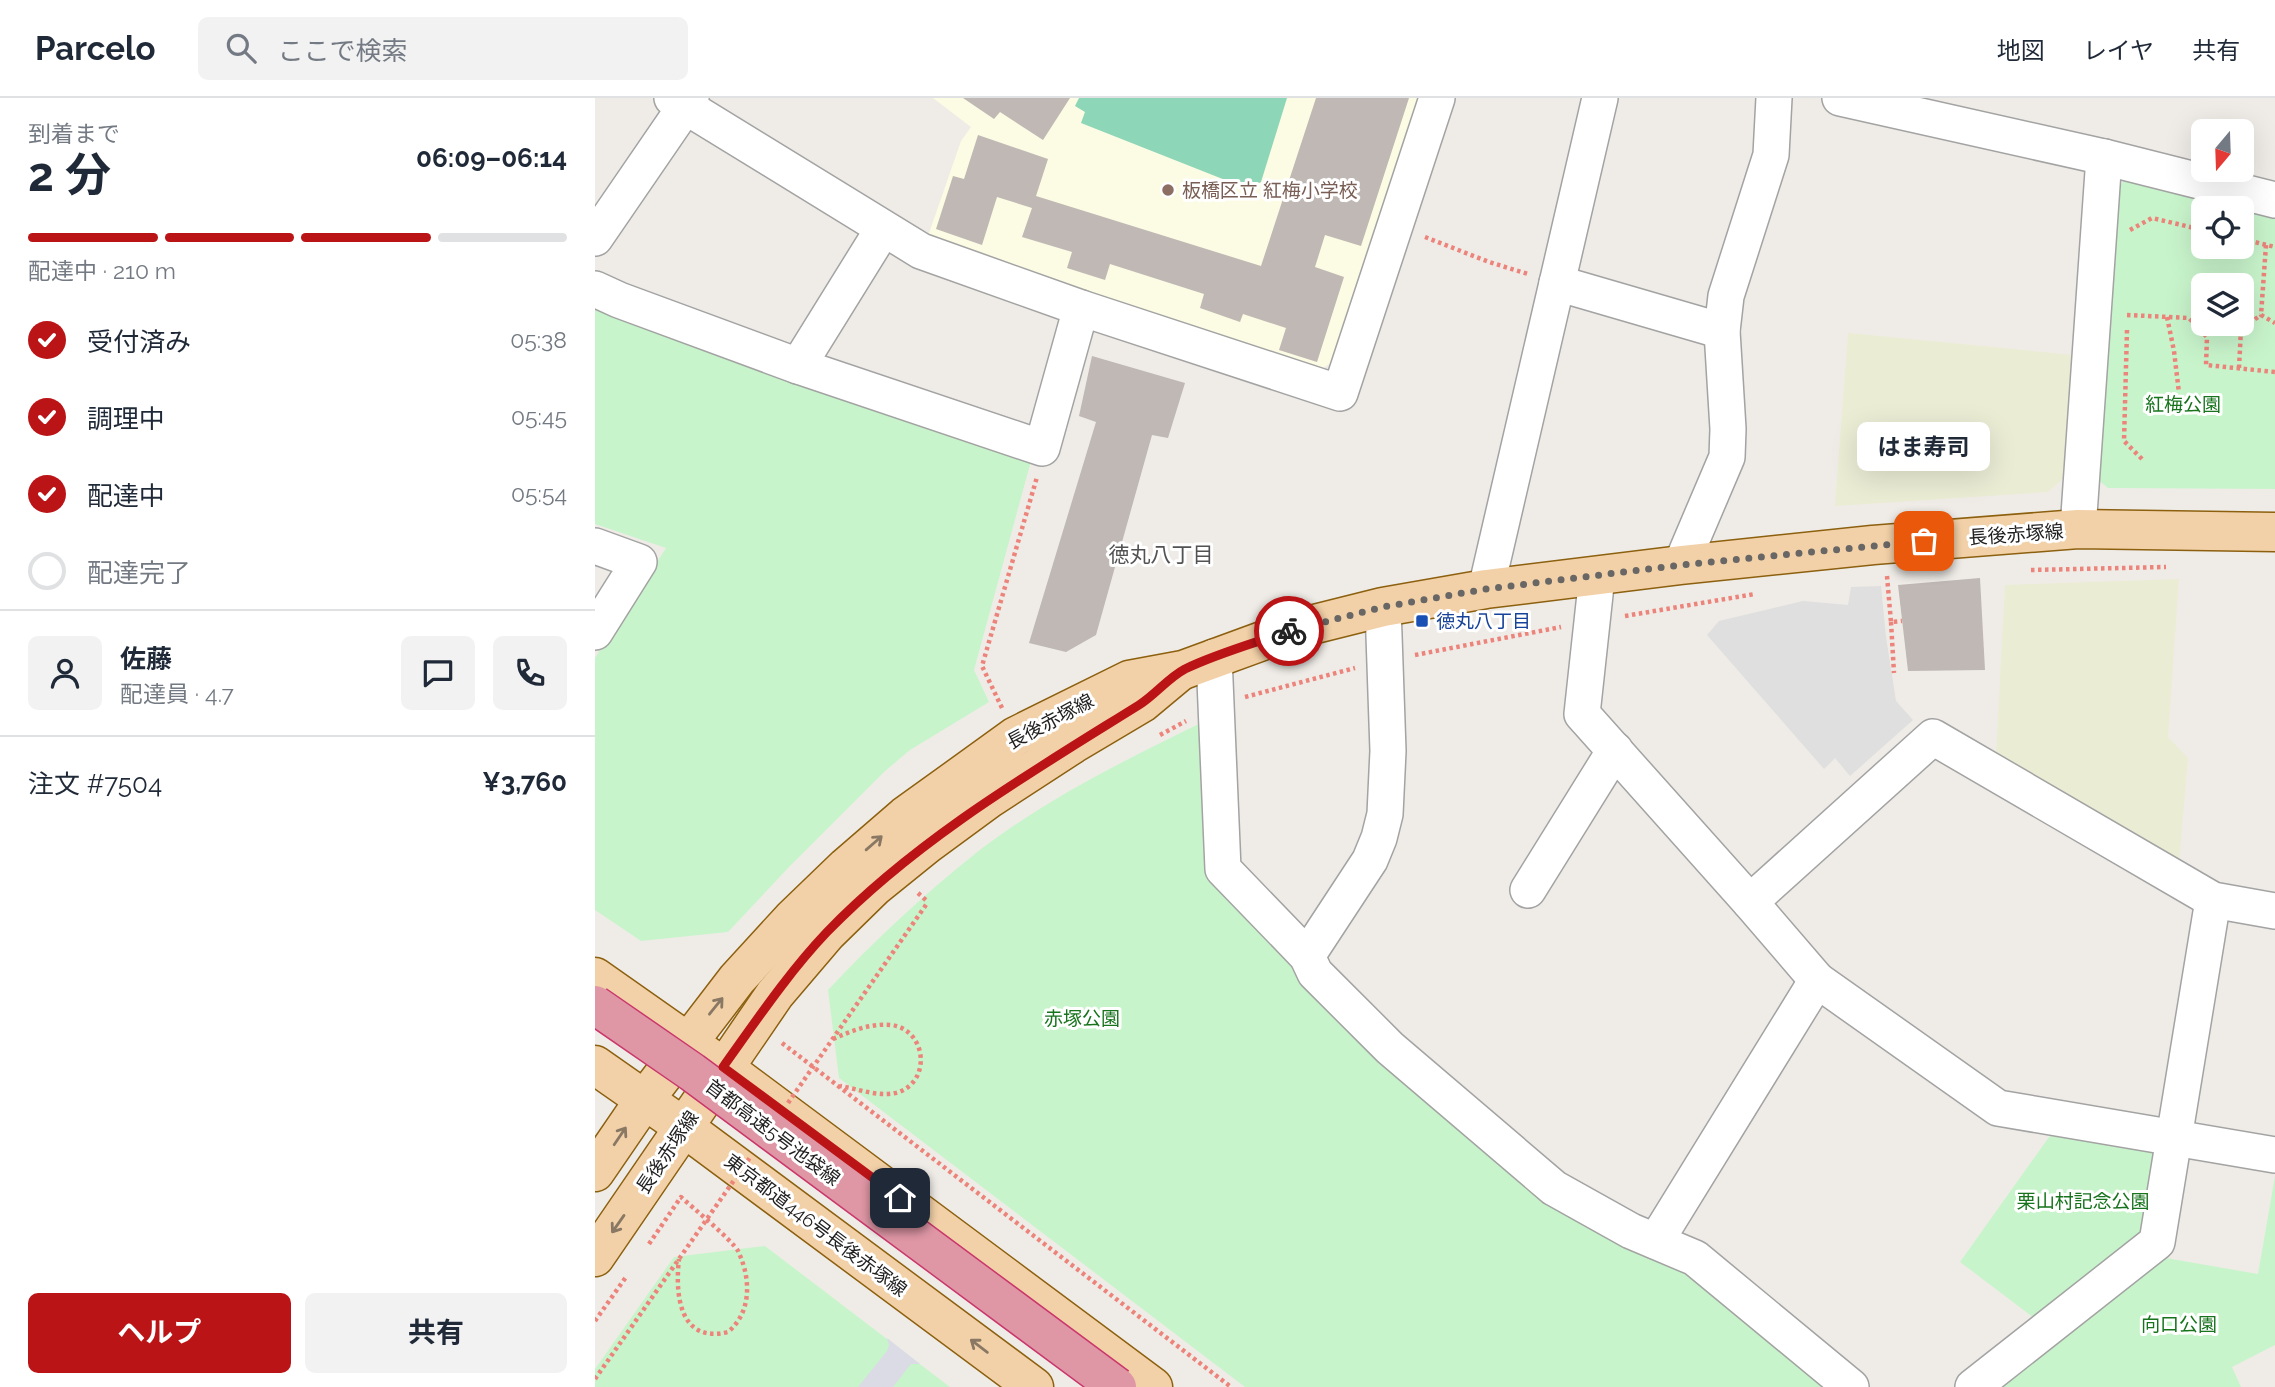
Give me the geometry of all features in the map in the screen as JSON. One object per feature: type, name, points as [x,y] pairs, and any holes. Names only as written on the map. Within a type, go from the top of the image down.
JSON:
[{"type":"highway","name":"首都高速5号池袋線","points":[[595,1004],[692,1072],[1117,1387]]},
{"type":"highway","name":"首都高速5号池袋線","points":[[595,1031],[679,1090],[1080,1387]]},
{"type":"main road","name":"長後赤塚線","points":[[595,1172],[687,1042],[755,959],[846,867],[905,816],[1016,737],[1129,680],[1199,664],[1295,629],[1383,607],[1486,589],[1873,545],[2078,529],[2275,532]]},
{"type":"main road","name":"長後赤塚線","points":[[595,1257],[685,1128],[723,1067],[792,974],[827,933],[874,887],[926,845],[990,799],[1199,664]]},
{"type":"main road","points":[[595,977],[723,1067],[1153,1387]]},
{"type":"main road","name":"東京都道446号長後赤塚線","points":[[595,1065],[685,1128],[1034,1387]]},
{"type":"street","points":[[595,238],[682,101],[921,251],[1081,308],[1340,393],[1437,98]]},
{"type":"street","points":[[1486,589],[1600,98]]},
{"type":"street","points":[[1681,565],[1727,457],[1728,429],[1722,331],[1726,296],[1771,155],[1774,98]]},
{"type":"street","points":[[1840,98],[1880,102],[2275,200]]},
{"type":"street","points":[[2078,529],[2104,157]]},
{"type":"street","points":[[798,366],[883,229]]},
{"type":"street","points":[[1557,283],[1722,331]]},
{"type":"street","points":[[595,289],[798,366],[1042,449],[1081,308]]},
{"type":"street","points":[[595,545],[639,562],[595,632]]},
{"type":"street","points":[[1597,576],[1583,713],[1817,980],[1998,1108],[2275,1155]]},
{"type":"street","points":[[1307,956],[1370,860],[1380,838],[1385,814],[1388,751],[1383,607]]},
{"type":"street","points":[[1199,664],[1223,869],[1307,956],[1315,973],[1390,1048],[1554,1188],[1632,1231],[1695,1258],[1851,1387]]},
{"type":"street","points":[[1751,902],[1933,737],[2213,900],[2275,911]]},
{"type":"street","points":[[1528,890],[1615,750]]},
{"type":"street","points":[[1973,1387],[2157,1242],[2213,900]]},
{"type":"street","points":[[1655,1241],[1817,980]]},
{"type":"path","points":[[2129,243],[2129,231],[2152,218],[2191,227]]},
{"type":"path","points":[[1395,225],[1489,262],[1557,283]]},
{"type":"path","points":[[2254,242],[2275,246]]},
{"type":"path","points":[[2261,315],[2266,245]]},
{"type":"path","points":[[2128,303],[2125,441],[2144,461]]},
{"type":"path","points":[[2127,315],[2189,318],[2207,337],[2206,365],[2275,372]]},
{"type":"path","points":[[2261,315],[2275,323]]},
{"type":"path","points":[[2239,369],[2241,328],[2261,315]]},
{"type":"path","points":[[2167,317],[2179,393]]},
{"type":"path","points":[[1016,737],[982,666],[1041,464]]},
{"type":"path","points":[[1886,572],[1894,673]]},
{"type":"path","points":[[1891,622],[1902,621]]},
{"type":"path","points":[[918,893],[928,902]]},
{"type":"path","points":[[833,1039],[870,1026],[890,1025],[909,1032],[921,1051],[919,1071],[908,1086],[899,1092],[879,1094],[839,1086]]},
{"type":"path","points":[[679,1259],[678,1299],[685,1316],[708,1334],[728,1332],[736,1325],[748,1299],[745,1274],[737,1249],[681,1198]]},
{"type":"shaded area","name":"板橋区立 紅梅小学校","points":[[933,98],[1424,98],[1335,361],[1314,373],[927,239],[961,141],[971,127]]},
{"type":"shaded area","points":[[1848,333],[2074,355],[2064,478],[2048,492],[1835,506]]},
{"type":"shaded area","points":[[2179,579],[2168,737],[2188,758],[2179,863],[1996,756],[2005,585]]},
{"type":"shaded area","points":[[1881,586],[1896,701],[1913,720],[1850,776],[1835,758],[1824,769],[1707,635],[1719,621],[1803,601],[1848,605],[1851,587]]},
{"type":"shaded area","points":[[887,1338],[920,1364],[911,1364],[893,1387],[858,1387],[887,1351]]},
{"type":"green space","points":[[1079,98],[1287,98],[1261,182],[1248,189],[1081,123],[1085,112],[1075,106]]},
{"type":"green space","name":"紅梅公園","points":[[2125,180],[2194,196],[2191,196],[2191,259],[2254,259],[2254,210],[2275,215],[2275,489],[2108,488],[2095,477],[2115,190]]},
{"type":"green space","points":[[595,303],[1031,461],[974,670],[989,702],[910,750],[884,772],[728,932],[641,941],[595,910],[595,658],[666,548],[595,524]]},
{"type":"green space","name":"赤塚公園","points":[[1207,720],[1212,872],[1290,952],[1295,969],[1687,1268],[1831,1387],[1245,1387],[839,1078],[828,990],[881,936],[956,869],[1031,814],[1117,765]]},
{"type":"green space","name":"栗山村記念公園","points":[[2054,1130],[2150,1146],[2159,1157],[2143,1234],[2038,1321],[1960,1262]]},
{"type":"green space","name":"向口公園","points":[[2275,1176],[2275,1345],[2232,1367],[2241,1387],[1990,1387],[2160,1257],[2258,1274]]},
{"type":"green space","points":[[765,1246],[950,1387],[595,1387],[595,1369],[674,1257]]},
{"type":"building","points":[[963,98],[1070,98],[1043,140],[1000,112],[994,119]]},
{"type":"building","points":[[1316,98],[1409,98],[1361,246],[1325,235],[1315,267],[1344,277],[1317,362],[1279,350],[1286,328],[1243,314],[1240,322],[1200,308],[1204,294],[1110,264],[1105,280],[1067,268],[1072,252],[1022,237],[1032,208],[997,197],[982,245],[936,229],[953,176],[964,179],[978,135],[1048,159],[1036,196],[1261,266]]},
{"type":"building","points":[[1092,356],[1185,383],[1168,438],[1152,435],[1096,635],[1066,652],[1029,643],[1096,422],[1079,416]]},
{"type":"building","points":[[1980,578],[1985,670],[1908,671],[1898,585]]},
{"type":"way so far","points":[[1289,631],[1383,607],[1486,589],[1681,565],[1924,541]]},
{"type":"place","name":"板橋区立 紅梅小学校","points":[[1168,190]]},
{"type":"place","name":"はま寿司","points":[[1924,541]]},
{"type":"place","name":"徳丸八丁目","points":[[1422,621]]},
{"type":"district","name":"徳丸八丁目","points":[[1161,555]]},
{"type":"route","points":[[900,1198],[723,1067],[775,995],[827,933],[874,887],[926,845],[1073,744],[1142,703],[1183,670],[1289,631]]}]
